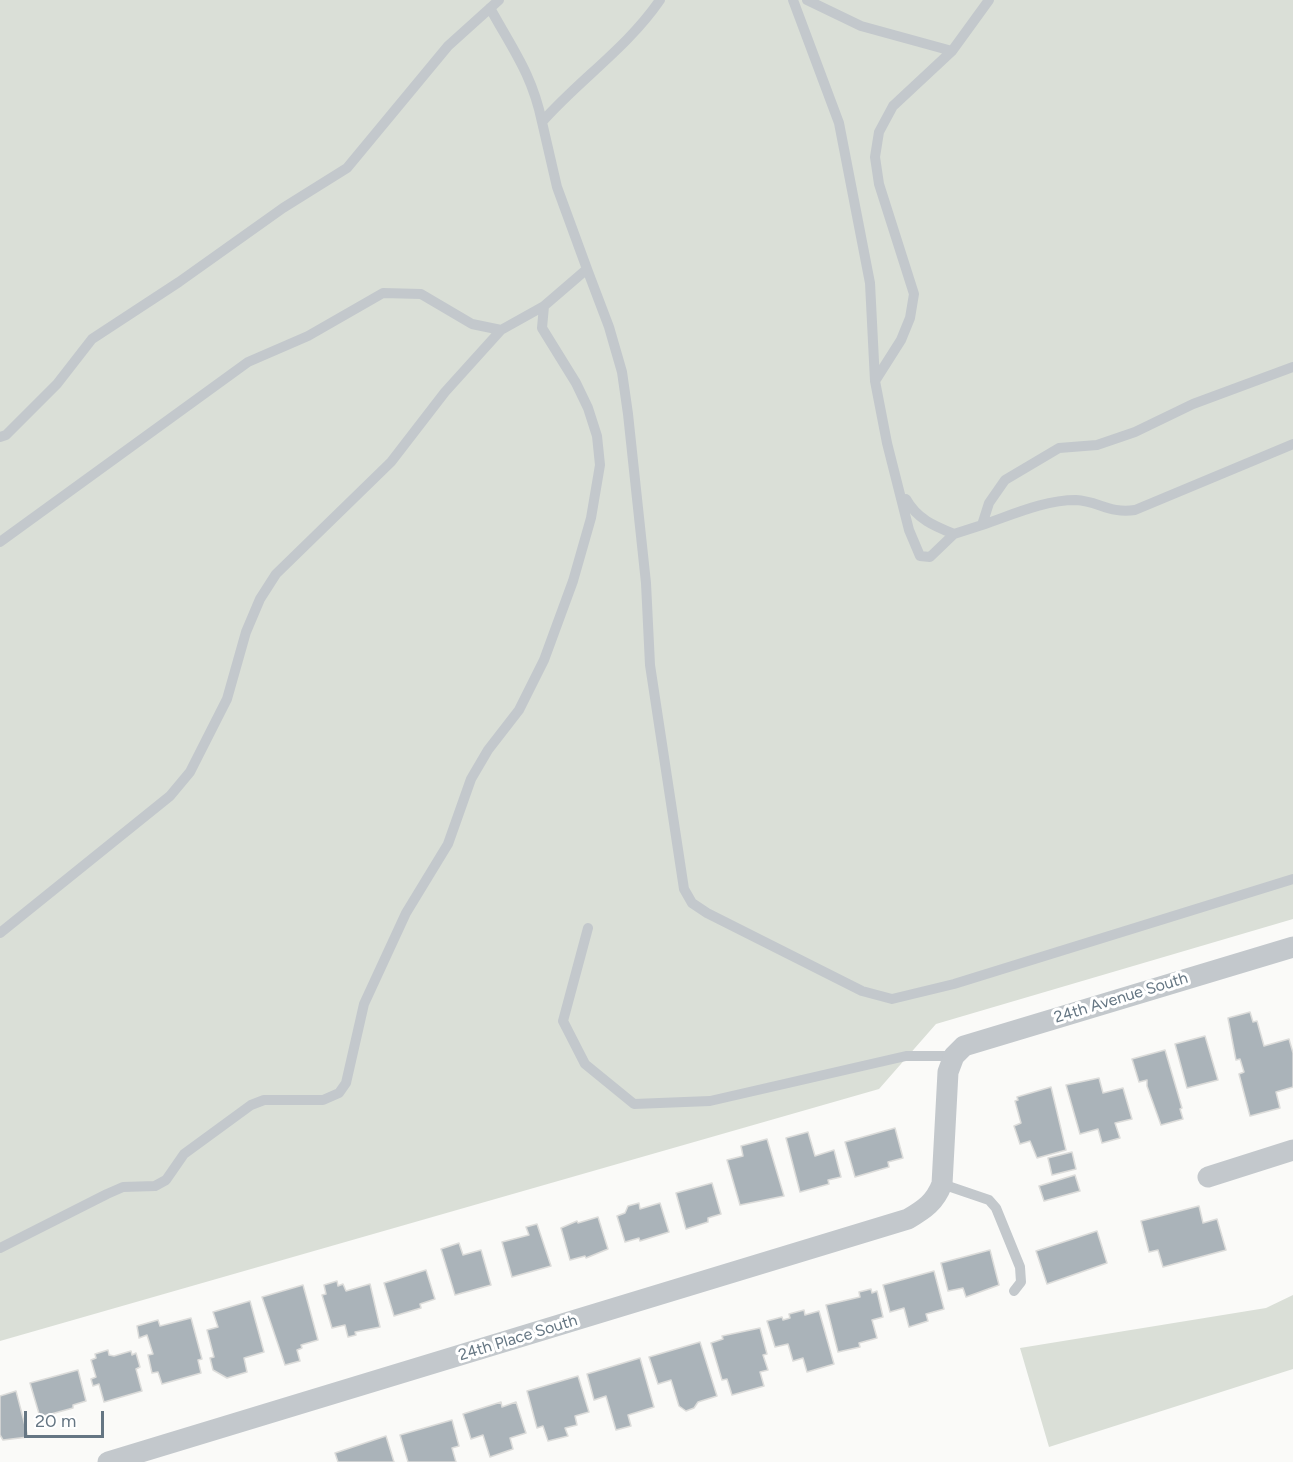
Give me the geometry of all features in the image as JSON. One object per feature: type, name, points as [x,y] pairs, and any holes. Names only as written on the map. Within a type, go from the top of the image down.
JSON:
[{"type":"street","name":"24th Avenue South","points":[[954,1056],[964,1046],[1293,947]]},
{"type":"street","points":[[942,1184],[948,1071],[954,1056]]},
{"type":"street","points":[[1208,1177],[1293,1150]]},
{"type":"street","name":"24th Place South","points":[[108,1462],[908,1219],[926,1209],[937,1198],[942,1184]]},
{"type":"lane","points":[[0,438],[6,435],[57,384],[92,339],[179,282],[283,208],[347,168],[448,46],[499,0]]},
{"type":"lane","points":[[542,122],[560,102],[641,27],[660,0]]},
{"type":"lane","points":[[793,0],[839,123],[870,283],[875,381],[880,415],[912,538],[920,556],[930,557],[954,534],[1040,505],[1063,501],[1085,501],[1119,513],[1135,510],[1293,444]]},
{"type":"lane","points":[[807,0],[861,26],[952,51]]},
{"type":"lane","points":[[875,381],[901,340],[910,318],[914,294],[879,184],[875,157],[879,132],[893,106],[952,51],[989,0]]},
{"type":"lane","points":[[490,8],[531,81],[557,187],[609,327],[622,372],[646,583],[650,665],[684,889],[692,903],[707,913],[862,991],[892,999],[954,984],[1293,879]]},
{"type":"lane","points":[[0,933],[170,796],[190,772],[227,699],[246,632],[260,599],[276,574],[391,462],[445,392],[501,330],[544,306],[587,269]]},
{"type":"lane","points":[[0,542],[248,362],[308,336],[383,292],[421,294],[472,324],[501,330]]},
{"type":"lane","points":[[0,1248],[123,1187],[155,1186],[166,1180],[184,1154],[251,1105],[264,1100],[323,1100],[339,1093],[346,1083],[364,1004],[406,913],[448,844],[471,778],[488,750],[519,710],[544,660],[573,581],[591,519],[600,465],[597,436],[588,408],[576,383],[542,328],[544,306]]},
{"type":"lane","points":[[982,525],[989,503],[1005,480],[1059,448],[1097,445],[1135,432],[1193,404],[1293,367]]},
{"type":"lane","points":[[900,488],[913,511],[930,524],[954,534]]},
{"type":"lane","points":[[930,524],[938,535],[940,546]]},
{"type":"lane","points":[[588,928],[563,1021],[585,1064],[634,1104],[710,1101],[906,1056],[954,1056]]},
{"type":"lane","points":[[942,1184],[989,1200],[996,1208],[1020,1267],[1021,1282],[1014,1291]]},
{"type":"shaded area","points":[[0,0],[1293,0],[1293,919],[936,1024],[879,1089],[0,1341]]},
{"type":"shaded area","points":[[1293,1295],[1293,1369],[1049,1447],[1020,1348],[1266,1308]]},
{"type":"building","points":[[1250,1012],[1253,1022],[1257,1021],[1264,1046],[1289,1039],[1293,1053],[1293,1087],[1276,1092],[1280,1108],[1250,1116],[1239,1074],[1244,1072],[1240,1059],[1236,1060],[1228,1018]]},
{"type":"building","points":[[1205,1036],[1218,1080],[1187,1088],[1175,1044]]},
{"type":"building","points":[[1165,1050],[1182,1108],[1180,1109],[1183,1119],[1161,1125],[1147,1080],[1139,1082],[1132,1059]]},
{"type":"building","points":[[1099,1078],[1103,1093],[1123,1088],[1132,1119],[1115,1123],[1120,1138],[1102,1143],[1098,1129],[1080,1134],[1066,1085]]},
{"type":"building","points":[[1051,1087],[1066,1150],[1037,1158],[1030,1141],[1020,1144],[1014,1126],[1021,1123],[1015,1101],[1018,1100],[1017,1097]]},
{"type":"building","points":[[895,1128],[903,1158],[888,1162],[889,1167],[855,1177],[845,1142]]},
{"type":"building","points":[[808,1132],[815,1156],[834,1150],[841,1177],[828,1180],[829,1184],[800,1192],[786,1138]]},
{"type":"building","points":[[767,1139],[784,1196],[740,1205],[727,1160],[743,1156],[741,1146]]},
{"type":"building","points":[[1072,1152],[1076,1169],[1052,1175],[1048,1158]]},
{"type":"building","points":[[1075,1175],[1080,1191],[1044,1201],[1039,1186]]},
{"type":"building","points":[[712,1183],[721,1214],[708,1218],[708,1222],[686,1229],[676,1193]]},
{"type":"building","points":[[639,1203],[640,1209],[660,1203],[669,1232],[640,1241],[639,1238],[625,1242],[617,1216],[625,1213],[628,1206]]},
{"type":"building","points":[[1199,1206],[1203,1223],[1217,1219],[1226,1250],[1163,1267],[1158,1250],[1149,1252],[1141,1221]]},
{"type":"building","points":[[598,1217],[608,1249],[586,1258],[585,1256],[570,1260],[561,1228],[577,1221],[578,1223]]},
{"type":"building","points":[[537,1224],[551,1266],[512,1277],[502,1242],[529,1235],[526,1227]]},
{"type":"building","points":[[1097,1231],[1107,1263],[1047,1284],[1036,1251]]},
{"type":"building","points":[[459,1243],[463,1255],[481,1250],[491,1285],[455,1295],[441,1249]]},
{"type":"building","points":[[990,1250],[999,1285],[966,1297],[963,1288],[948,1291],[941,1263]]},
{"type":"building","points":[[426,1270],[435,1299],[420,1304],[421,1308],[394,1316],[384,1283]]},
{"type":"building","points":[[934,1271],[944,1309],[926,1314],[928,1321],[909,1327],[904,1308],[890,1312],[883,1285]]},
{"type":"building","points":[[337,1281],[338,1286],[343,1284],[346,1291],[370,1284],[380,1327],[355,1332],[356,1335],[348,1337],[345,1325],[332,1328],[322,1295],[326,1294],[324,1285]]},
{"type":"building","points":[[303,1285],[318,1340],[301,1345],[302,1348],[297,1350],[300,1361],[285,1365],[262,1297]]},
{"type":"building","points":[[871,1289],[872,1293],[877,1291],[883,1317],[872,1320],[877,1338],[859,1343],[860,1347],[838,1352],[826,1305],[860,1297],[859,1292]]},
{"type":"building","points":[[250,1301],[264,1352],[244,1358],[247,1372],[227,1378],[213,1370],[210,1358],[214,1357],[207,1330],[218,1327],[213,1312]]},
{"type":"building","points":[[804,1310],[805,1315],[819,1311],[834,1364],[807,1372],[803,1358],[793,1361],[788,1344],[775,1347],[767,1321],[782,1317],[783,1320],[790,1318],[789,1314]]},
{"type":"building","points":[[191,1318],[202,1359],[198,1360],[201,1373],[162,1384],[158,1372],[152,1373],[148,1355],[153,1354],[147,1335],[139,1338],[137,1326],[158,1320],[160,1326]]},
{"type":"building","points":[[760,1328],[767,1354],[763,1355],[768,1370],[760,1372],[764,1386],[732,1395],[727,1379],[722,1380],[711,1343],[723,1339],[722,1336]]},
{"type":"building","points":[[700,1342],[717,1396],[698,1402],[694,1408],[686,1411],[679,1406],[671,1380],[658,1384],[649,1357]]},
{"type":"building","points":[[108,1350],[109,1355],[114,1356],[131,1351],[132,1355],[136,1353],[140,1367],[136,1369],[142,1391],[104,1402],[99,1384],[93,1386],[91,1379],[96,1377],[91,1360],[96,1358],[95,1354]]},
{"type":"building","points":[[640,1358],[654,1407],[628,1415],[631,1426],[616,1430],[606,1396],[594,1400],[587,1374]]},
{"type":"building","points":[[78,1370],[86,1401],[73,1405],[73,1408],[40,1417],[30,1383]]},
{"type":"building","points":[[578,1376],[589,1412],[575,1416],[577,1425],[565,1428],[568,1436],[548,1441],[543,1426],[537,1428],[527,1391]]},
{"type":"building","points":[[16,1391],[28,1437],[3,1440],[0,1435],[0,1396]]},
{"type":"building","points":[[501,1402],[502,1407],[516,1402],[526,1433],[510,1438],[513,1449],[490,1457],[483,1435],[471,1439],[463,1414]]},
{"type":"building","points":[[452,1420],[459,1446],[452,1448],[456,1462],[408,1462],[400,1435]]},
{"type":"building","points":[[386,1436],[394,1462],[338,1462],[335,1453]]}]
